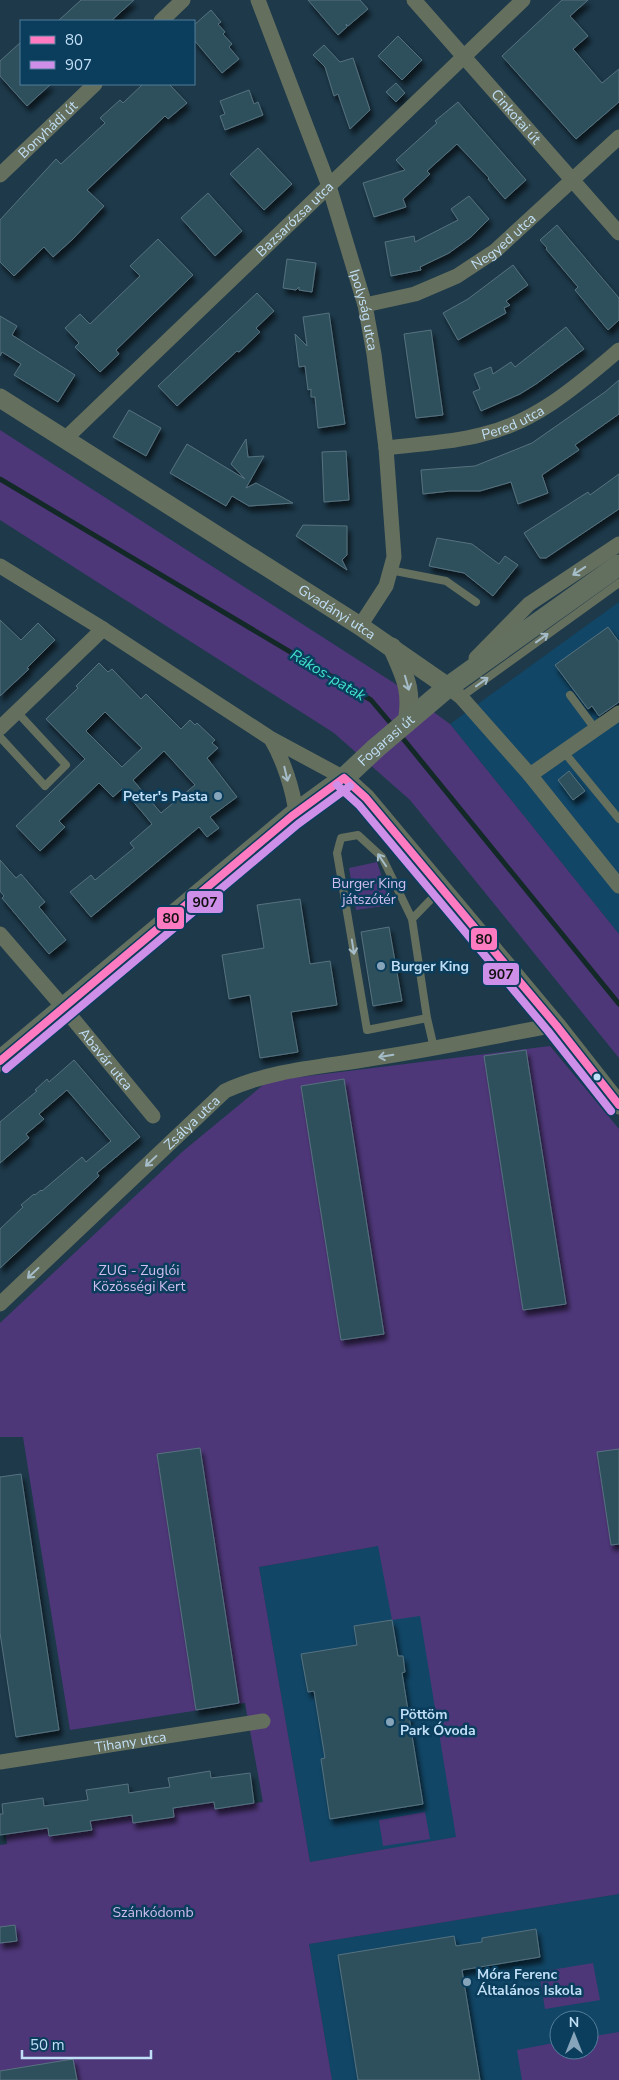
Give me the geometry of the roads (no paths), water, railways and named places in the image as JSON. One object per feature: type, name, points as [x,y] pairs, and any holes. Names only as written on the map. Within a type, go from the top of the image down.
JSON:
[{"type":"main road","name":"Fogarasi út","points":[[0,1061],[296,813],[344,778],[406,723],[455,692],[619,565]]},
{"type":"street","points":[[162,20],[183,0]]},
{"type":"street","name":"Ipolyság utca","points":[[258,0],[329,186],[364,305],[374,354],[386,448],[394,557],[386,586],[360,626]]},
{"type":"street","name":"Cinkotai út","points":[[414,0],[619,233]]},
{"type":"street","name":"Bazsarózsa utca","points":[[65,439],[523,0]]},
{"type":"street","name":"Bonyhádi út","points":[[0,175],[94,85]]},
{"type":"street","name":"Negyed utca","points":[[364,305],[415,294],[457,276],[495,251],[619,137]]},
{"type":"street","name":"Pered utca","points":[[386,448],[454,441],[483,435],[536,414],[574,388],[619,350]]},
{"type":"street","name":"Gvadányi utca","points":[[0,398],[391,646],[455,692],[530,775],[619,886]]},
{"type":"street","name":"Fogarasi út","points":[[455,692],[529,604],[619,544]]},
{"type":"street","points":[[0,566],[103,629],[270,738],[344,778],[366,798],[556,1025],[619,1105]]},
{"type":"street","points":[[0,728],[103,629]]},
{"type":"street","points":[[391,646],[406,679],[409,692],[410,706],[406,723]]},
{"type":"street","points":[[530,775],[619,713]]},
{"type":"street","points":[[270,738],[282,758],[296,813]]},
{"type":"street","name":"Abavár utca","points":[[0,934],[153,1116]]},
{"type":"street","name":"Zsálya utca","points":[[0,1304],[225,1091],[243,1082],[268,1076],[556,1025]]},
{"type":"street","name":"Tihany utca","points":[[0,1762],[262,1721]]},
{"type":"lane","points":[[390,570],[446,581],[476,602]]},
{"type":"lane","points":[[455,692],[619,583]]},
{"type":"lane","points":[[570,695],[596,730]]},
{"type":"lane","points":[[0,737],[44,786],[66,765],[17,712]]},
{"type":"lane","points":[[564,752],[619,819]]},
{"type":"lane","points":[[427,1018],[367,1030],[337,853],[342,838],[358,835],[382,857],[412,919],[427,1018],[434,1048]]},
{"type":"lane","points":[[412,919],[441,889]]},
{"type":"waterway","name":"Rákos-patak","points":[[0,479],[371,700],[393,726]]},
{"type":"waterway","name":"Rákos-patak","points":[[400,735],[619,1004]]},
{"type":"place","name":"Peter's Pasta","points":[[218,796]]},
{"type":"place","name":"Burger King","points":[[381,966]]},
{"type":"place","name":"Pöttöm Park Óvoda","points":[[390,1722]]},
{"type":"place","name":"Móra Ferenc Általános Iskola","points":[[467,1982]]},
{"type":"park label","name":"Burger King játszótér","points":[[369,892]]},
{"type":"park label","name":"ZUG - Zuglói Közösségi Kert","points":[[139,1278]]},
{"type":"park label","name":"Szánkódomb","points":[[153,1912]]}]
